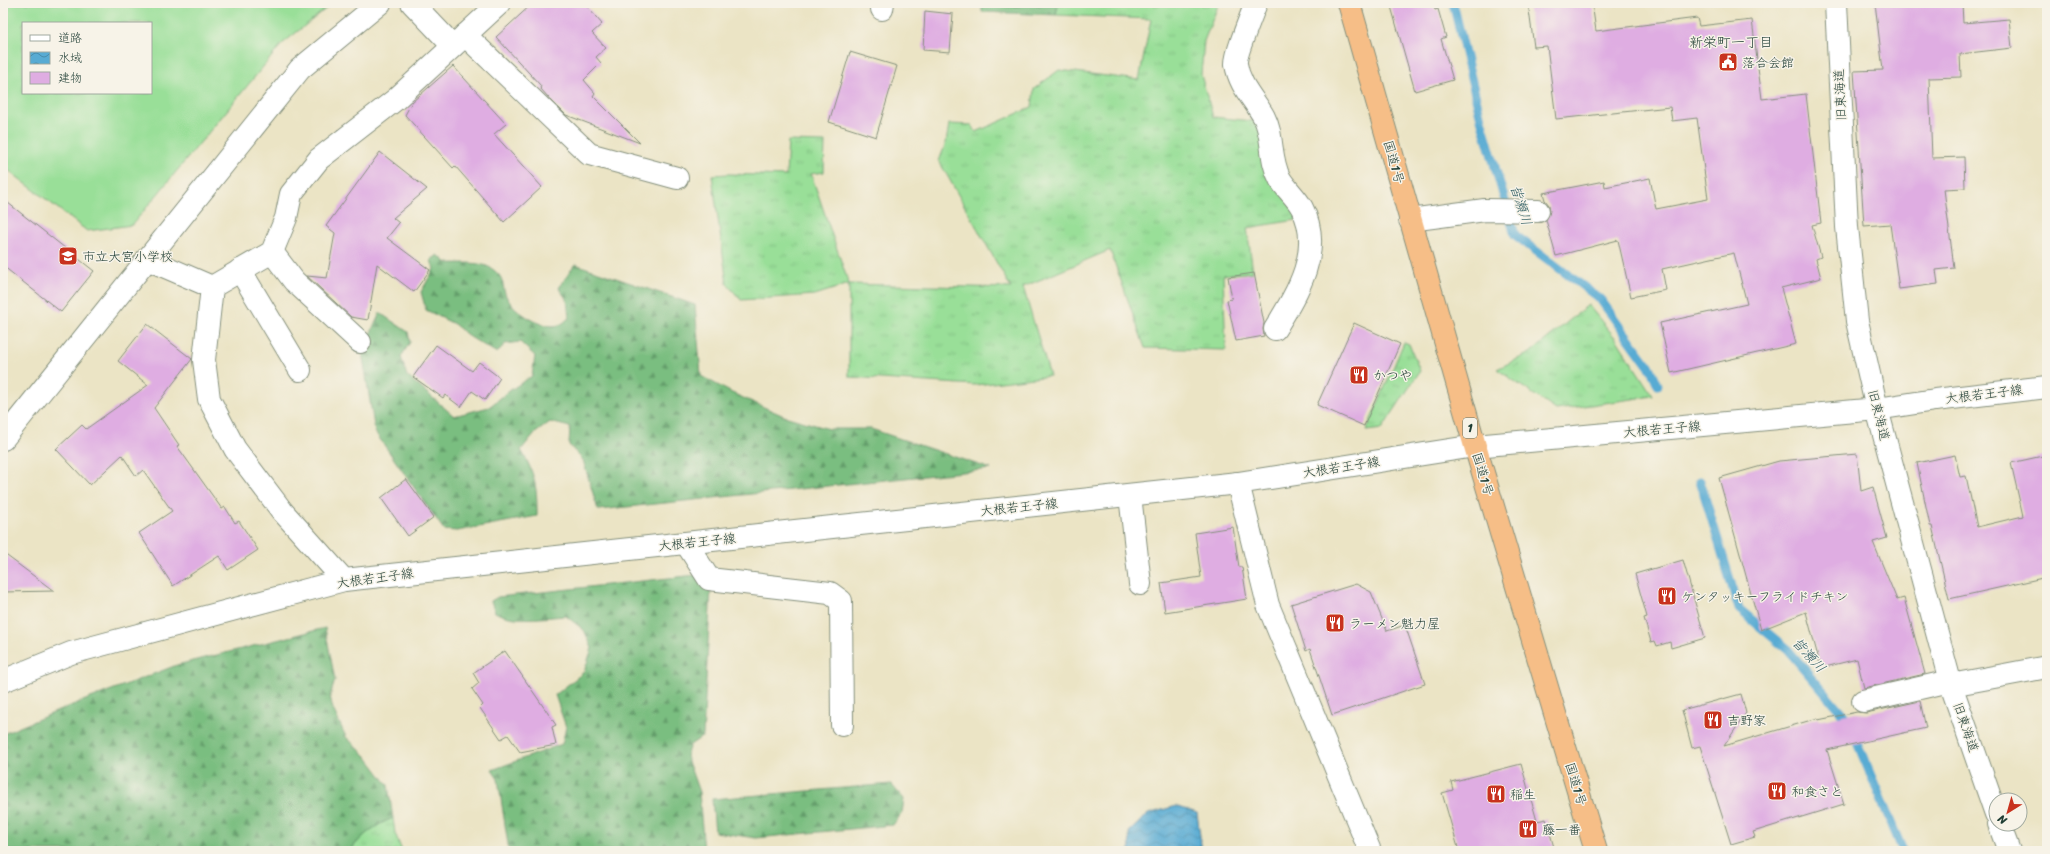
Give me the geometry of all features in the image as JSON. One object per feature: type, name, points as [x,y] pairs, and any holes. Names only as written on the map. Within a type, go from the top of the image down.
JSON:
[{"type":"highway","name":"国道1号","points":[[1349,3],[1475,446],[1596,851]]},
{"type":"street","points":[[3,440],[300,69],[380,3]]},
{"type":"street","points":[[412,3],[459,40],[588,154],[677,178]]},
{"type":"street","points":[[212,287],[272,252],[286,218],[291,194],[319,158],[395,100],[500,3]]},
{"type":"street","points":[[1256,3],[1236,62],[1242,85],[1264,118],[1269,133],[1272,157],[1280,179],[1301,206],[1309,222],[1310,244],[1307,269],[1294,299],[1275,329]]},
{"type":"street","name":"旧東海道","points":[[1836,3],[1847,227],[1857,321],[1877,409],[1951,683],[1988,792]]},
{"type":"street","points":[[1410,220],[1485,210],[1530,211]]},
{"type":"street","points":[[272,252],[294,281],[360,342]]},
{"type":"street","points":[[147,260],[212,287]]},
{"type":"street","points":[[240,270],[300,370]]},
{"type":"street","points":[[212,287],[204,360],[209,399],[235,449],[282,511],[344,580]]},
{"type":"street","name":"大根若王子線","points":[[3,681],[71,652],[344,580],[1238,483],[1475,446],[1877,409],[1935,400],[2047,387]]},
{"type":"street","points":[[1238,483],[1268,605],[1370,851]]},
{"type":"street","points":[[1130,495],[1140,584]]},
{"type":"street","points":[[686,543],[709,580],[830,593],[840,601],[842,725]]},
{"type":"street","points":[[1863,701],[1951,683],[2047,667]]},
{"type":"street","points":[[2003,832],[2009,851]]},
{"type":"green space","name":"市立大宮小学校","points":[[3,3],[333,3],[282,44],[132,225],[87,231],[3,166]]},
{"type":"green space","points":[[982,3],[1058,3],[1056,15],[982,12]]},
{"type":"green space","points":[[1058,3],[1219,3],[1204,41],[1201,75],[1213,117],[1262,122],[1302,219],[1247,228],[1253,272],[1223,275],[1226,350],[1145,348],[1110,250],[1023,287],[1050,376],[976,385],[849,377],[849,284],[1011,288],[939,161],[946,143],[949,124],[972,125],[976,132],[1032,107],[1034,89],[1059,70],[1139,80],[1151,19],[1056,15]]},
{"type":"green space","points":[[788,141],[825,142],[824,172],[811,174],[849,284],[815,295],[741,300],[727,284],[712,175],[729,174],[786,176]]},
{"type":"green space","points":[[438,255],[447,263],[472,263],[484,265],[495,271],[501,277],[507,298],[516,309],[530,319],[545,325],[559,325],[569,318],[567,300],[559,288],[575,264],[695,305],[701,376],[732,393],[784,416],[829,429],[871,429],[991,469],[598,510],[583,460],[569,445],[570,427],[550,422],[534,434],[521,450],[530,467],[535,482],[537,516],[457,531],[444,530],[375,432],[362,352],[380,313],[408,332],[410,342],[401,357],[407,376],[454,416],[489,407],[532,376],[535,356],[520,342],[505,344],[497,353],[470,337],[454,324],[426,310],[421,292],[434,269],[431,260]]},
{"type":"green space","points":[[1588,305],[1617,340],[1653,396],[1556,410],[1497,369],[1530,353]]},
{"type":"green space","points":[[1404,342],[1409,344],[1420,371],[1382,429],[1366,431]]},
{"type":"green space","points":[[696,575],[711,588],[703,736],[690,745],[686,756],[699,792],[704,851],[509,851],[498,779],[492,770],[562,744],[566,727],[555,695],[584,672],[592,648],[584,630],[566,616],[530,618],[511,617],[495,612],[491,601],[498,597]]},
{"type":"green space","points":[[325,628],[335,680],[330,696],[333,709],[346,737],[366,756],[388,785],[393,818],[380,824],[369,832],[359,840],[350,851],[3,851],[3,734],[75,704],[177,665]]},
{"type":"green space","points":[[891,784],[904,799],[902,813],[893,825],[756,838],[715,832],[712,799]]},
{"type":"green space","points":[[393,818],[395,833],[402,851],[350,851],[359,840],[369,832],[380,824]]},
{"type":"water","points":[[1176,806],[1197,813],[1202,851],[1130,851],[1129,832],[1148,814]]},
{"type":"building","points":[[533,3],[584,3],[602,24],[592,33],[606,48],[596,57],[601,63],[584,80],[595,93],[593,96],[640,143],[566,115],[540,88],[541,86],[496,37]]},
{"type":"building","points":[[1390,3],[1433,3],[1435,10],[1438,9],[1446,37],[1441,39],[1453,80],[1415,91]]},
{"type":"building","points":[[1528,3],[1592,3],[1596,31],[1697,18],[1699,26],[1752,20],[1762,99],[1806,94],[1821,223],[1812,225],[1821,257],[1816,259],[1821,278],[1781,288],[1796,344],[1671,373],[1660,323],[1747,304],[1734,253],[1662,269],[1666,290],[1631,297],[1618,240],[1556,256],[1546,220],[1550,211],[1549,205],[1545,200],[1543,193],[1604,181],[1605,187],[1650,178],[1656,209],[1708,199],[1697,118],[1672,121],[1670,107],[1556,119],[1547,46],[1534,47]]},
{"type":"building","points":[[1875,3],[1962,3],[1963,23],[2009,19],[2012,48],[1960,54],[1961,77],[1929,78],[1932,158],[1964,157],[1965,188],[1944,189],[1954,268],[1936,270],[1938,284],[1899,289],[1890,224],[1864,226],[1854,71],[1883,70]]},
{"type":"building","points":[[925,11],[953,14],[950,52],[923,50]]},
{"type":"building","points":[[850,52],[897,66],[876,137],[829,122]]},
{"type":"building","points":[[453,66],[506,124],[494,134],[542,187],[504,222],[455,166],[453,168],[405,115],[412,102]]},
{"type":"building","points":[[380,152],[427,189],[393,218],[399,223],[387,238],[430,270],[414,292],[377,264],[368,320],[351,317],[307,276],[327,278],[335,233],[326,226]]},
{"type":"building","points":[[3,199],[94,271],[61,312],[3,266]]},
{"type":"building","points":[[1254,273],[1264,323],[1264,336],[1236,341],[1227,300],[1232,299],[1228,277]]},
{"type":"building","name":"かつや","points":[[1354,323],[1400,344],[1364,426],[1317,405]]},
{"type":"building","points":[[147,324],[192,359],[154,408],[179,445],[177,446],[222,509],[225,507],[235,523],[239,521],[258,550],[228,570],[219,556],[173,586],[139,533],[172,511],[143,470],[136,476],[122,455],[90,485],[56,449],[82,425],[86,429],[148,385],[118,361]]},
{"type":"building","points":[[436,345],[472,371],[479,362],[500,378],[485,400],[472,391],[461,407],[445,395],[443,398],[413,377]]},
{"type":"building","points":[[1857,454],[1861,491],[1873,487],[1887,538],[1873,542],[1897,600],[1904,598],[1925,674],[1864,688],[1857,659],[1821,668],[1806,612],[1761,630],[1719,478],[1779,461]]},
{"type":"building","points":[[1955,455],[1960,477],[1966,476],[1977,527],[2023,516],[2011,463],[2047,455],[2047,577],[1949,599],[1932,526],[1930,526],[1917,463]]},
{"type":"building","points":[[406,479],[434,517],[408,536],[381,498]]},
{"type":"building","points":[[1233,527],[1239,567],[1242,567],[1247,599],[1165,612],[1161,583],[1201,577],[1195,533]]},
{"type":"building","points":[[3,553],[54,591],[3,592]]},
{"type":"building","name":"ケンタッキーフライドチキン","points":[[1683,560],[1705,638],[1671,648],[1670,642],[1657,646],[1655,641],[1651,642],[1644,618],[1647,617],[1635,574]]},
{"type":"building","points":[[1356,584],[1371,592],[1387,631],[1405,625],[1425,684],[1332,715],[1310,649],[1306,651],[1291,604]]},
{"type":"building","points":[[505,651],[556,725],[552,727],[556,745],[520,752],[508,735],[501,739],[480,708],[483,705],[472,689],[479,683],[473,673]]},
{"type":"building","name":"和食さと","points":[[1741,694],[1746,713],[1724,746],[1818,718],[1818,720],[1857,712],[1866,713],[1920,701],[1926,728],[1827,750],[1844,804],[1753,832],[1755,837],[1731,844],[1700,746],[1692,748],[1682,710]]},
{"type":"building","points":[[1521,764],[1537,821],[1546,819],[1555,851],[1459,851],[1442,793],[1453,790],[1451,782]]},
{"type":"waterway","name":"皆瀬川","points":[[1453,3],[1481,119],[1515,235],[1600,299],[1651,369],[1658,385]]},
{"type":"waterway","name":"皆瀬川","points":[[1700,481],[1739,609],[1788,650],[1847,719],[1903,851]]},
{"type":"place","name":"落合会館","points":[[1728,62]]},
{"type":"place","name":"市立大宮小学校","points":[[68,256]]},
{"type":"place","name":"かつや","points":[[1359,375]]},
{"type":"place","name":"ケンタッキーフライドチキン","points":[[1667,596]]},
{"type":"place","name":"ラーメン魁力屋","points":[[1335,623]]},
{"type":"place","name":"吉野家","points":[[1713,720]]},
{"type":"place","name":"和食さと","points":[[1777,791]]},
{"type":"place","name":"稲生","points":[[1496,794]]},
{"type":"place","name":"藤一番","points":[[1528,829]]},
{"type":"district","name":"新栄町一丁目","points":[[1731,42]]}]
